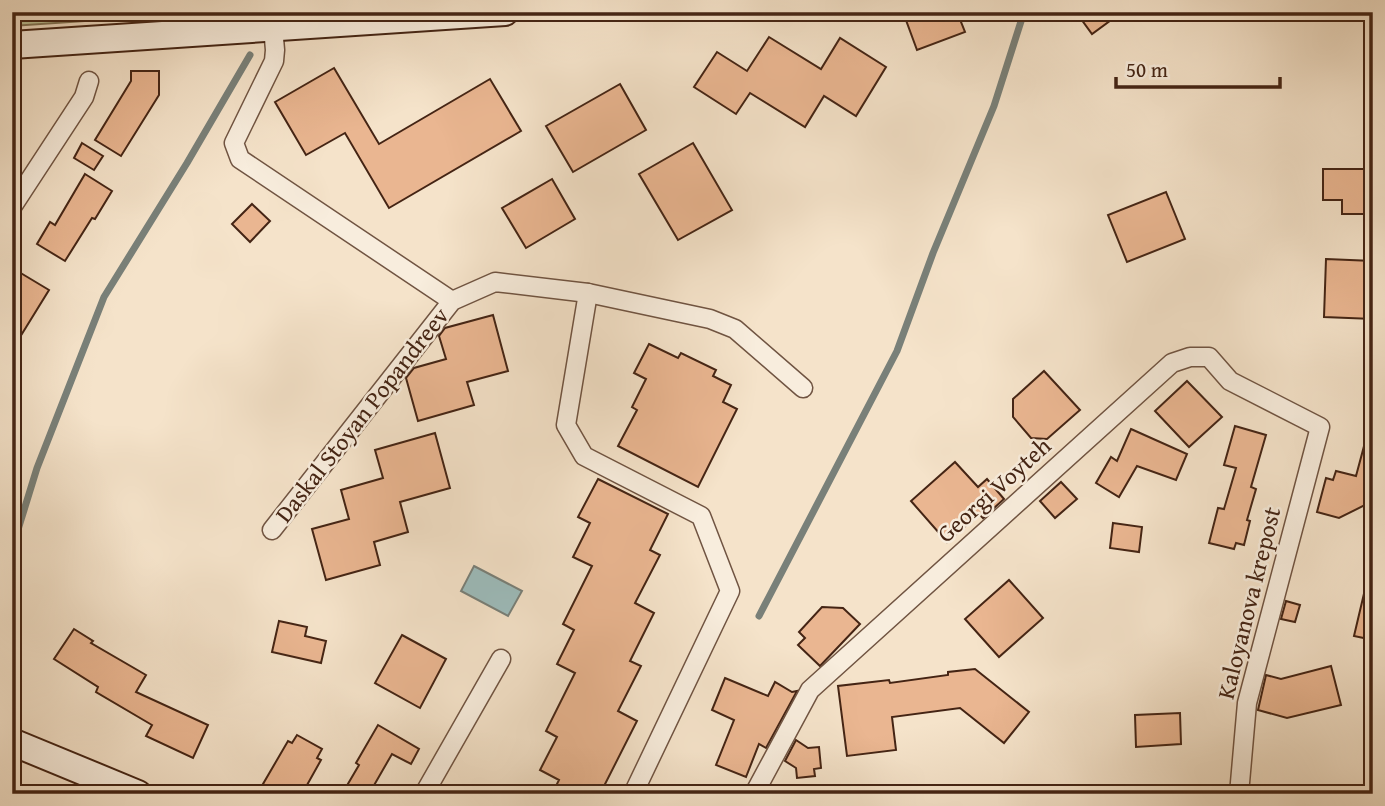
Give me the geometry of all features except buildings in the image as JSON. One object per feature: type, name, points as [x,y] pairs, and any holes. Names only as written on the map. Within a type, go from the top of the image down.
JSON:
[{"type":"main road","points":[[12,45],[505,12]]},
{"type":"main road","points":[[12,742],[138,794]]},
{"type":"street","name":"Daskal Stoyan Popandreev","points":[[273,27],[274,61],[234,143],[240,159],[452,301]]},
{"type":"street","points":[[12,207],[84,97],[89,81]]},
{"type":"street","name":"Daskal Stoyan Popandreev","points":[[272,530],[452,301],[495,282],[587,300],[710,318],[735,329],[803,388]]},
{"type":"street","points":[[587,300],[566,425],[584,456],[701,516],[730,591],[633,794]]},
{"type":"street","name":"Georgi Voyteh","points":[[754,794],[810,690],[1172,363],[1190,357],[1209,357],[1230,381],[1320,427]]},
{"type":"street","name":"Kaloyanova krepost","points":[[1239,794],[1247,703],[1320,427]]},
{"type":"street","points":[[424,794],[501,659]]},
{"type":"green space","points":[[12,12],[218,12],[12,26]]},
{"type":"water","points":[[474,566],[522,591],[508,616],[461,591]]},
{"type":"waterway","points":[[759,616],[897,351],[933,253],[994,106],[1024,12]]},
{"type":"waterway","points":[[12,549],[37,468],[104,297],[250,55]]}]
